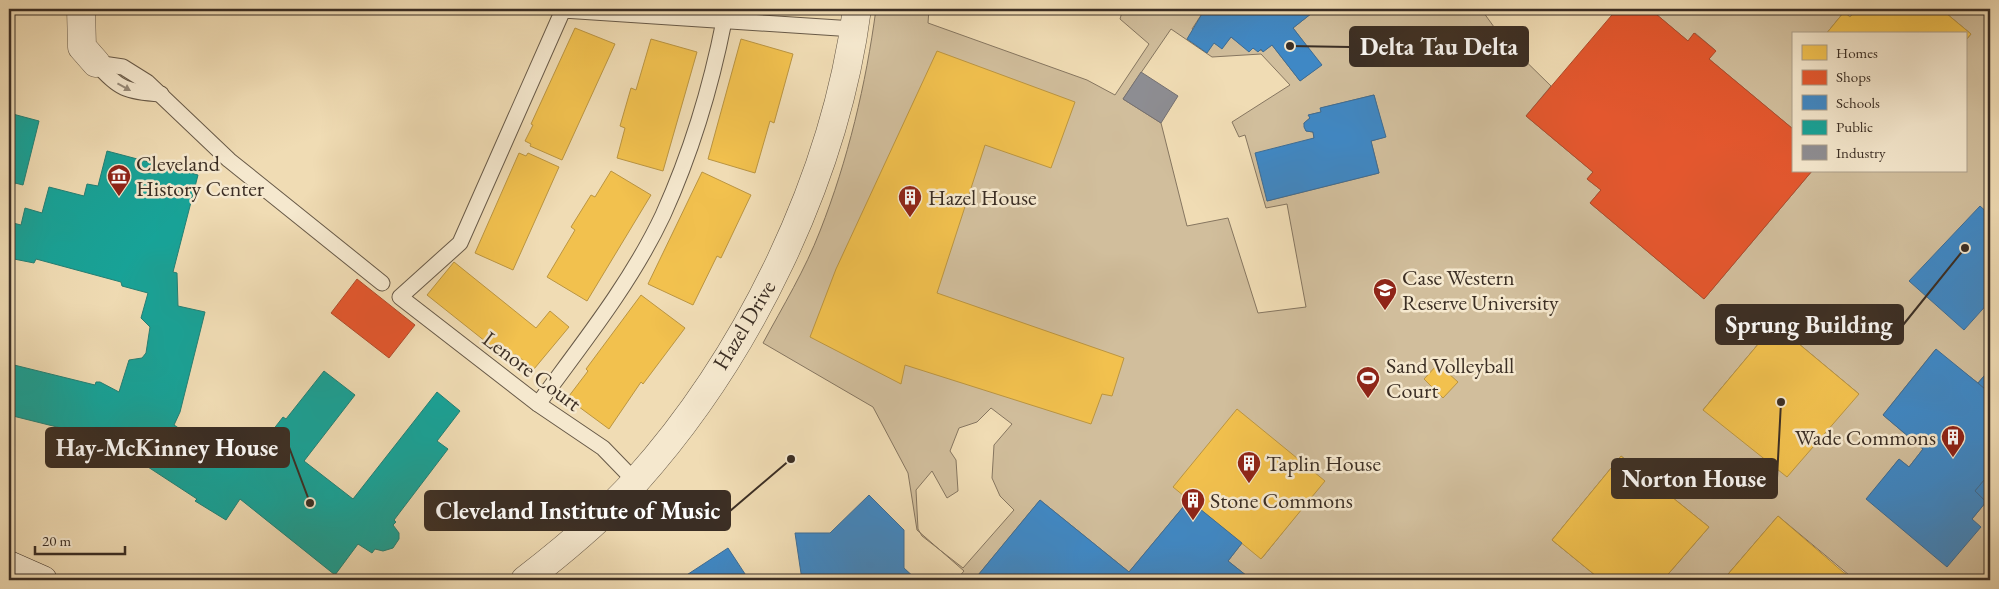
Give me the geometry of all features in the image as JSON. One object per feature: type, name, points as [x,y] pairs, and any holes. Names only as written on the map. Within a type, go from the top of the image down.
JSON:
[{"type":"street","points":[[81,9],[82,47],[96,63]]},
{"type":"street","name":"Hazel Drive","points":[[526,580],[598,520],[635,481],[683,422],[743,332],[787,249],[824,151],[843,85],[856,19]]},
{"type":"street","points":[[9,565],[43,580]]},
{"type":"lane","name":"Lenore Court","points":[[635,481],[603,448],[538,404],[400,297],[460,243],[564,10],[724,20]]},
{"type":"lane","points":[[538,404],[611,303],[662,215],[702,115],[715,68],[724,20],[856,19]]},
{"type":"lane","points":[[96,63],[123,67],[147,82],[229,160],[382,283]]},
{"type":"shaded area","name":"Case Western Reserve University","points":[[876,9],[929,9],[928,23],[1087,80],[1115,95],[1149,44],[1120,19],[1123,9],[1205,9],[1192,29],[1222,48],[1231,37],[1249,51],[1253,48],[1263,51],[1272,45],[1300,81],[1321,65],[1293,28],[1312,13],[1309,9],[1481,9],[1502,38],[1551,86],[1526,116],[1593,172],[1587,179],[1601,190],[1590,203],[1704,299],[1811,172],[1966,172],[1966,40],[1971,34],[1941,9],[1990,9],[1990,349],[1985,355],[1990,362],[1990,369],[1978,383],[1935,350],[1883,415],[1923,449],[1909,467],[1899,459],[1867,499],[1972,519],[1986,502],[1990,505],[1990,580],[1855,580],[1778,516],[1723,580],[1663,580],[1709,527],[1621,456],[1552,540],[1601,580],[1285,580],[1283,578],[1281,580],[1252,580],[1228,561],[1242,543],[1262,558],[1324,481],[1189,500],[1129,572],[1040,500],[974,580],[956,580],[964,571],[940,550],[963,568],[1014,510],[1000,496],[992,478],[994,445],[1012,424],[991,408],[977,422],[959,428],[950,451],[956,460],[958,491],[947,498],[932,471],[916,490],[918,529],[920,533],[917,530],[908,473],[873,407],[763,343],[808,260],[820,231],[839,177],[855,122]],"holes":[[[1171,29],[1212,57],[1261,54],[1290,85],[1232,122],[1239,137],[1245,135],[1266,208],[1287,204],[1306,307],[1258,313],[1228,218],[1187,226],[1161,123],[1123,99]],[[1374,95],[1385,137],[1371,141],[1379,173],[1267,201],[1314,138],[1313,132],[1306,131],[1304,123],[1310,118],[1309,115],[1321,112],[1321,108]],[[1775,324],[1859,394],[1703,410]]]},
{"type":"shaded area","points":[[1650,9],[1857,9],[1850,17],[1844,12],[1828,32],[1792,32],[1792,128],[1709,59],[1715,50],[1695,33],[1688,41]]},
{"type":"building: Homes","points":[[1857,9],[1929,11],[1941,9],[1971,34],[1966,40],[1966,32],[1828,32],[1844,12],[1850,17]]},
{"type":"building: Homes","points":[[575,28],[615,44],[562,160],[530,146],[531,144],[525,141]]},
{"type":"building: Homes","points":[[651,39],[697,52],[663,171],[617,158],[625,128],[620,126],[631,88],[636,90]]},
{"type":"building: Homes","points":[[741,39],[793,54],[774,123],[770,121],[755,173],[708,159]]},
{"type":"building: Homes","name":"Hazel House","points":[[937,51],[1075,102],[1051,168],[985,145],[937,293],[1124,358],[1112,396],[1102,394],[1091,424],[905,365],[901,384],[810,337],[836,269]]},
{"type":"building: Homes","points":[[519,153],[526,156],[528,153],[559,167],[513,270],[475,253]]},
{"type":"building: Homes","points":[[611,171],[651,195],[587,301],[547,277],[575,230],[571,227],[591,195],[595,197]]},
{"type":"building: Homes","points":[[702,172],[751,195],[721,258],[717,256],[693,305],[648,284]]},
{"type":"building: Homes","points":[[454,262],[536,328],[550,311],[569,327],[534,369],[515,354],[510,361],[427,295]]},
{"type":"building: Homes","points":[[641,295],[685,328],[643,384],[641,382],[609,429],[571,401],[573,398],[569,396],[588,371],[586,369]]},
{"type":"building: Homes","points":[[1775,324],[1859,394],[1787,477],[1703,410]]},
{"type":"building: Homes","points":[[1438,364],[1458,382],[1443,398],[1424,379]]},
{"type":"building: Homes","name":"Taplin House","points":[[1237,409],[1325,481],[1261,559],[1173,487]]},
{"type":"building: Homes","points":[[1621,456],[1709,527],[1663,580],[1601,580],[1552,540]]},
{"type":"building: Homes","points":[[1778,516],[1843,572],[1855,580],[1723,580]]},
{"type":"building: Shops","points":[[1617,9],[1650,9],[1688,41],[1694,33],[1716,51],[1709,59],[1792,128],[1792,172],[1811,172],[1704,299],[1590,203],[1601,190],[1587,179],[1593,172],[1526,116]]},
{"type":"building: Shops","points":[[357,279],[415,325],[389,358],[331,313]]},
{"type":"building: Schools","points":[[1205,9],[1309,9],[1312,13],[1293,28],[1322,65],[1300,81],[1272,45],[1263,52],[1261,49],[1258,52],[1253,48],[1249,52],[1231,37],[1222,49],[1214,43],[1207,53],[1187,39]]},
{"type":"building: Schools","points":[[1374,95],[1386,137],[1371,141],[1379,173],[1267,201],[1255,153],[1314,138],[1313,132],[1306,131],[1304,127],[1304,123],[1310,118],[1308,115],[1321,112],[1320,108]]},
{"type":"building: Schools","points":[[1980,206],[1990,215],[1990,301],[1964,330],[1909,281]]},
{"type":"building: Schools","name":"Wade Commons","points":[[1936,349],[1990,393],[1990,473],[1975,491],[1986,502],[1972,519],[1981,527],[1947,567],[1866,499],[1899,459],[1909,467],[1923,449],[1883,415]]},
{"type":"building: Schools","points":[[1990,349],[1990,362],[1985,355]]},
{"type":"building: Schools","points":[[1990,369],[1990,393],[1978,383]]},
{"type":"building: Schools","points":[[1990,473],[1990,505],[1975,491]]},
{"type":"building: Schools","points":[[869,495],[904,530],[904,568],[917,580],[802,580],[795,533],[830,533]]},
{"type":"building: Schools","name":"Stone Commons","points":[[1040,500],[1129,572],[1189,500],[1242,543],[1228,561],[1252,580],[974,580]]},
{"type":"building: Schools","points":[[728,548],[749,580],[679,580]]},
{"type":"building: Public","points":[[9,113],[39,121],[23,185],[15,183],[9,206]]},
{"type":"building: Public","points":[[107,151],[198,175],[173,272],[177,273],[178,306],[205,312],[180,412],[174,425],[224,458],[239,440],[255,453],[283,417],[286,419],[324,371],[355,395],[304,461],[353,499],[437,392],[460,411],[437,441],[448,449],[394,520],[396,522],[393,525],[399,533],[399,539],[393,548],[383,551],[375,549],[372,553],[358,544],[335,575],[240,499],[226,520],[195,501],[197,499],[122,450],[114,466],[78,452],[85,437],[81,433],[9,415],[9,360],[10,364],[95,385],[96,382],[100,382],[119,392],[129,360],[142,358],[146,353],[150,327],[141,318],[148,293],[122,286],[121,282],[36,259],[34,263],[9,258],[9,222],[21,225],[25,208],[42,213],[49,187],[84,196],[87,184],[98,186]]},
{"type":"building: Industry","points":[[1141,72],[1178,96],[1161,123],[1123,99]]},
{"type":"place","name":"Delta Tau Delta","points":[[1290,46]]},
{"type":"place","name":"Cleveland History Center","points":[[119,197]]},
{"type":"place","name":"Hazel House","points":[[910,218]]},
{"type":"place","name":"Sprung Building","points":[[1965,248]]},
{"type":"place","name":"Case Western Reserve University","points":[[1385,311]]},
{"type":"place","name":"Sand Volleyball Court","points":[[1368,399]]},
{"type":"place","name":"Norton House","points":[[1781,402]]},
{"type":"place","name":"Wade Commons","points":[[1953,458]]},
{"type":"place","name":"Cleveland Institute of Music","points":[[791,459]]},
{"type":"place","name":"Taplin House","points":[[1249,484]]},
{"type":"place","name":"Hay-McKinney House","points":[[310,503]]},
{"type":"place","name":"Stone Commons","points":[[1193,521]]}]
